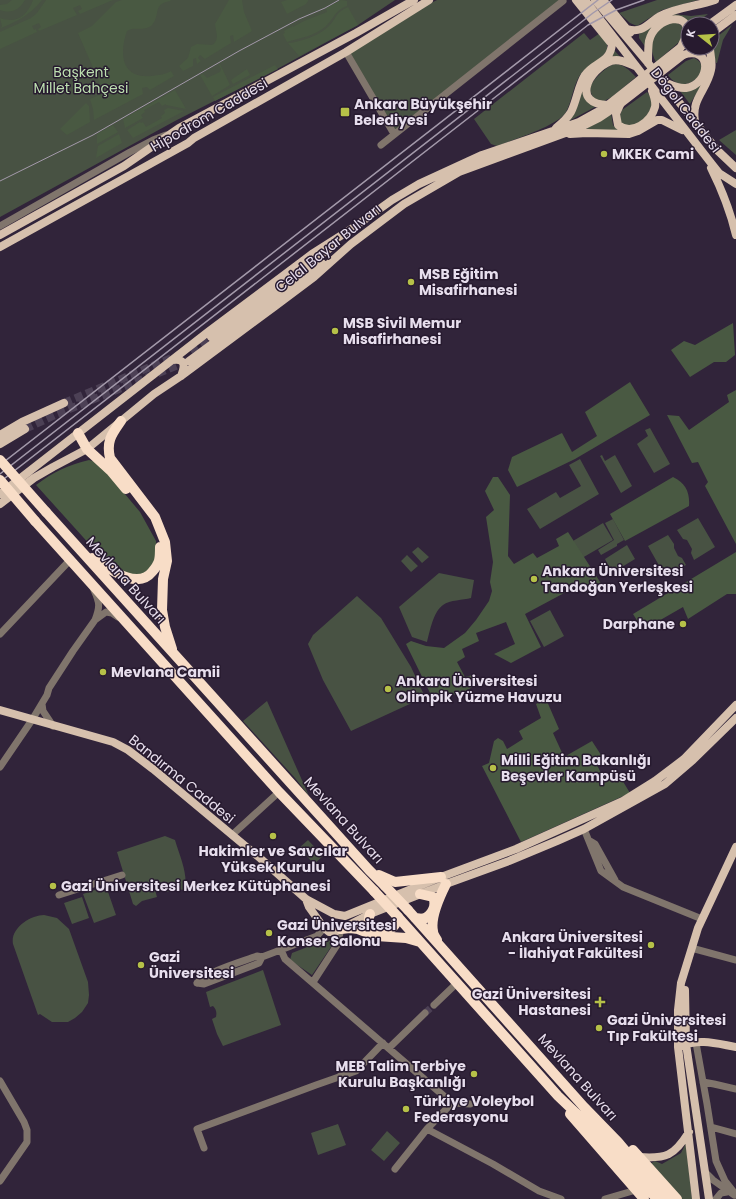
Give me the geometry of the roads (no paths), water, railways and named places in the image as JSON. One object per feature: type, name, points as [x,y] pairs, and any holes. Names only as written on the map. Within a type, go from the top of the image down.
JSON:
[{"type":"highway","points":[[120,421],[108,443],[108,450],[110,458],[155,517],[165,542],[167,561],[163,579],[162,610],[165,627],[173,653]]},
{"type":"highway","points":[[78,433],[87,449],[111,471],[134,497],[150,519],[156,531],[160,545],[160,560],[148,577],[137,579],[125,577],[82,551]]},
{"type":"highway","name":"Mevlana Bulvarı","points":[[0,460],[369,870],[412,914],[584,1107],[618,1142],[666,1199]]},
{"type":"highway","name":"Mevlana Bulvarı","points":[[0,480],[279,792],[398,917],[558,1096],[601,1137],[657,1199]]},
{"type":"highway","points":[[369,870],[395,882],[443,880],[434,919],[433,931],[438,943]]},
{"type":"highway","points":[[412,914],[422,919],[428,916],[432,911],[434,904],[432,897],[415,892]]},
{"type":"highway","points":[[370,914],[368,918],[370,926],[373,929],[382,930],[387,930],[394,926],[398,917]]},
{"type":"highway","points":[[341,929],[358,929],[376,936],[406,938],[420,942]]},
{"type":"highway","points":[[558,1096],[577,1123],[644,1199]]},
{"type":"highway","points":[[584,1107],[601,1117],[677,1199]]},
{"type":"main road","points":[[398,8],[409,0]]},
{"type":"main road","name":"Hipodrom Caddesi","points":[[0,235],[124,166],[179,128],[356,33],[414,0]]},
{"type":"main road","name":"Hipodrom Caddesi","points":[[0,247],[188,143],[194,138],[346,52],[429,0]]},
{"type":"main road","points":[[401,18],[437,0]]},
{"type":"main road","name":"Dögol Caddesi","points":[[576,0],[612,43],[635,66]]},
{"type":"main road","name":"Dögol Caddesi","points":[[585,0],[686,132],[719,172],[736,184]]},
{"type":"main road","name":"Dögol Caddesi","points":[[595,0],[648,63]]},
{"type":"main road","name":"Dögol Caddesi","points":[[603,0],[627,29],[660,80],[717,150],[736,168]]},
{"type":"main road","points":[[627,29],[634,31],[641,30],[660,16],[715,0]]},
{"type":"main road","points":[[720,17],[736,6]]},
{"type":"main road","points":[[720,26],[736,15]]},
{"type":"main road","points":[[648,63],[649,40],[653,32],[664,21],[671,18],[680,20]]},
{"type":"main road","points":[[556,133],[571,112],[584,76],[589,70],[607,58],[610,54],[612,43]]},
{"type":"main road","name":"Celal Bayar Bulvarı","points":[[0,504],[15,488],[78,433],[172,360],[312,254],[353,228],[392,200],[418,184],[482,155],[556,133],[579,122],[608,105],[680,52]]},
{"type":"main road","name":"Celal Bayar Bulvarı","points":[[0,494],[15,488],[87,449],[154,394],[181,376],[308,281],[351,244],[404,204],[459,172],[556,133],[599,118],[620,104],[680,53]]},
{"type":"main road","points":[[660,80],[675,87],[685,88],[693,86],[700,81],[705,69],[705,63],[700,56]]},
{"type":"main road","points":[[695,122],[695,103],[712,69],[711,56]]},
{"type":"main road","points":[[608,105],[594,103],[587,95],[586,89],[592,76],[610,61],[623,62],[635,66]]},
{"type":"main road","points":[[620,104],[616,114],[618,125],[622,129],[635,129],[643,124],[650,117],[655,106],[654,95],[650,84]]},
{"type":"main road","points":[[556,133],[629,134],[638,132],[657,120],[670,123],[686,132]]},
{"type":"main road","points":[[186,125],[191,127],[194,132],[194,138]]},
{"type":"main road","points":[[174,132],[173,138],[180,147]]},
{"type":"main road","points":[[717,150],[736,160]]},
{"type":"main road","points":[[702,151],[721,187],[727,202],[736,235]]},
{"type":"main road","points":[[211,337],[317,258],[353,228]]},
{"type":"main road","points":[[189,361],[351,244]]},
{"type":"main road","points":[[172,360],[177,359],[182,361],[184,370],[181,376]]},
{"type":"main road","points":[[0,435],[22,422],[64,403]]},
{"type":"main road","points":[[0,444],[25,429]]},
{"type":"main road","points":[[415,892],[345,916],[334,914],[326,919],[324,928],[329,932],[334,932],[341,929],[415,892],[516,849],[635,794],[656,781],[684,759],[736,705]]},
{"type":"main road","name":"Bandırma Caddesi","points":[[0,710],[53,726],[98,737],[113,742],[128,750],[232,835],[306,899],[334,914]]},
{"type":"main road","points":[[443,880],[509,861],[584,829],[665,784],[693,760],[736,718]]},
{"type":"main road","points":[[696,1199],[678,1010],[682,983],[698,928],[736,846]]},
{"type":"main road","points":[[709,1199],[706,1173],[682,1046],[684,987],[700,931],[736,859]]},
{"type":"main road","name":"Bandırma Caddesi","points":[[306,899],[309,907],[324,928]]},
{"type":"main road","points":[[682,1046],[696,1042],[705,1042],[736,1047]]},
{"type":"main road","points":[[639,1157],[656,1158],[664,1156],[677,1148],[689,1132]]},
{"type":"main road","points":[[693,1172],[706,1173]]},
{"type":"street","points":[[381,145],[563,1]]},
{"type":"street","points":[[346,52],[394,134]]},
{"type":"street","name":"Hipodrom Caddesi","points":[[0,226],[141,146],[174,132]]},
{"type":"street","points":[[0,634],[71,560]]},
{"type":"street","points":[[0,767],[26,730],[43,693],[49,688],[95,620],[99,610],[99,600],[87,578]]},
{"type":"street","points":[[95,620],[106,612],[112,613],[128,623]]},
{"type":"street","points":[[30,719],[42,704],[49,688]]},
{"type":"street","points":[[42,704],[43,711],[53,726]]},
{"type":"street","points":[[232,835],[279,792]]},
{"type":"street","points":[[584,829],[601,871],[623,887],[702,919]]},
{"type":"street","points":[[590,841],[595,844],[608,865],[616,882]]},
{"type":"street","points":[[601,871],[608,865]]},
{"type":"street","points":[[59,895],[122,875]]},
{"type":"street","points":[[262,957],[259,963],[204,984],[197,983],[201,978],[257,956],[262,957],[317,936],[324,928]]},
{"type":"street","points":[[313,982],[336,945],[341,929]]},
{"type":"street","points":[[695,949],[736,960]]},
{"type":"street","points":[[281,950],[285,959],[452,1103],[470,1104]]},
{"type":"street","points":[[434,1005],[457,983]]},
{"type":"street","points":[[389,1048],[425,1013]]},
{"type":"street","points":[[696,1042],[716,1161],[725,1181],[736,1196]]},
{"type":"street","points":[[204,1148],[198,1129],[356,1071],[383,1043]]},
{"type":"street","points":[[340,1076],[343,1084]]},
{"type":"street","points":[[0,1081],[24,1122],[27,1130],[27,1142],[0,1181]]},
{"type":"street","points":[[703,1082],[736,1089]]},
{"type":"street","points":[[395,1169],[427,1129],[452,1103]]},
{"type":"street","points":[[711,1127],[736,1134]]},
{"type":"street","points":[[427,1129],[493,1164],[539,1191],[561,1199]]},
{"type":"street","points":[[706,1173],[727,1192],[736,1196]]},
{"type":"street","points":[[605,1199],[636,1190]]},
{"type":"street","points":[[716,1199],[721,1193],[727,1192]]},
{"type":"tunnel","points":[[190,350],[211,337]]},
{"type":"tunnel","points":[[64,403],[174,357]]},
{"type":"tunnel","points":[[25,429],[57,414],[188,361]]},
{"type":"tunnel","points":[[425,1013],[434,1005]]},
{"type":"tram line","points":[[0,181],[93,135],[239,51],[299,19],[325,8],[339,0]]},
{"type":"railway","points":[[0,465],[598,0]]},
{"type":"railway","points":[[0,474],[593,13],[612,0]]},
{"type":"railway","points":[[0,482],[588,25],[616,10],[644,0]]},
{"type":"place","name":"Ankara Büyükşehir Belediyesi","points":[[345,112]]},
{"type":"place","name":"MKEK Cami","points":[[604,154]]},
{"type":"place","name":"MSB Eğitim Misafirhanesi","points":[[411,282]]},
{"type":"place","name":"MSB Sivil Memur Misafirhanesi","points":[[335,331]]},
{"type":"place","name":"Ankara Üniversitesi Tandoğan Yerleşkesi","points":[[534,579]]},
{"type":"place","name":"Darphane","points":[[683,624]]},
{"type":"place","name":"Mevlana Camii","points":[[103,672]]},
{"type":"place","name":"Ankara Üniversitesi Olimpik Yüzme Havuzu","points":[[388,689]]},
{"type":"place","name":"Milli Eğitim Bakanlığı Beşevler Kampüsü","points":[[493,768]]},
{"type":"place","name":"Hakimler ve Savcılar Yüksek Kurulu","points":[[273,836]]},
{"type":"place","name":"Gazi Üniversitesi Merkez Kütüphanesi","points":[[53,886]]},
{"type":"place","name":"Gazi Üniversitesi Konser Salonu","points":[[269,933]]},
{"type":"place","name":"Ankara Üniversitesi - İlahiyat Fakültesi","points":[[651,945]]},
{"type":"place","name":"Gazi Üniversitesi","points":[[141,965]]},
{"type":"place","name":"Gazi Üniversitesi Hastanesi","points":[[600,1002]]},
{"type":"place","name":"Gazi Üniversitesi Tıp Fakültesi","points":[[599,1028]]},
{"type":"place","name":"MEB Talim Terbiye Kurulu Başkanlığı","points":[[474,1074]]},
{"type":"place","name":"Türkiye Voleybol Federasyonu","points":[[406,1109]]},
{"type":"park label","name":"Başkent Millet Bahçesi","points":[[81,80]]}]
